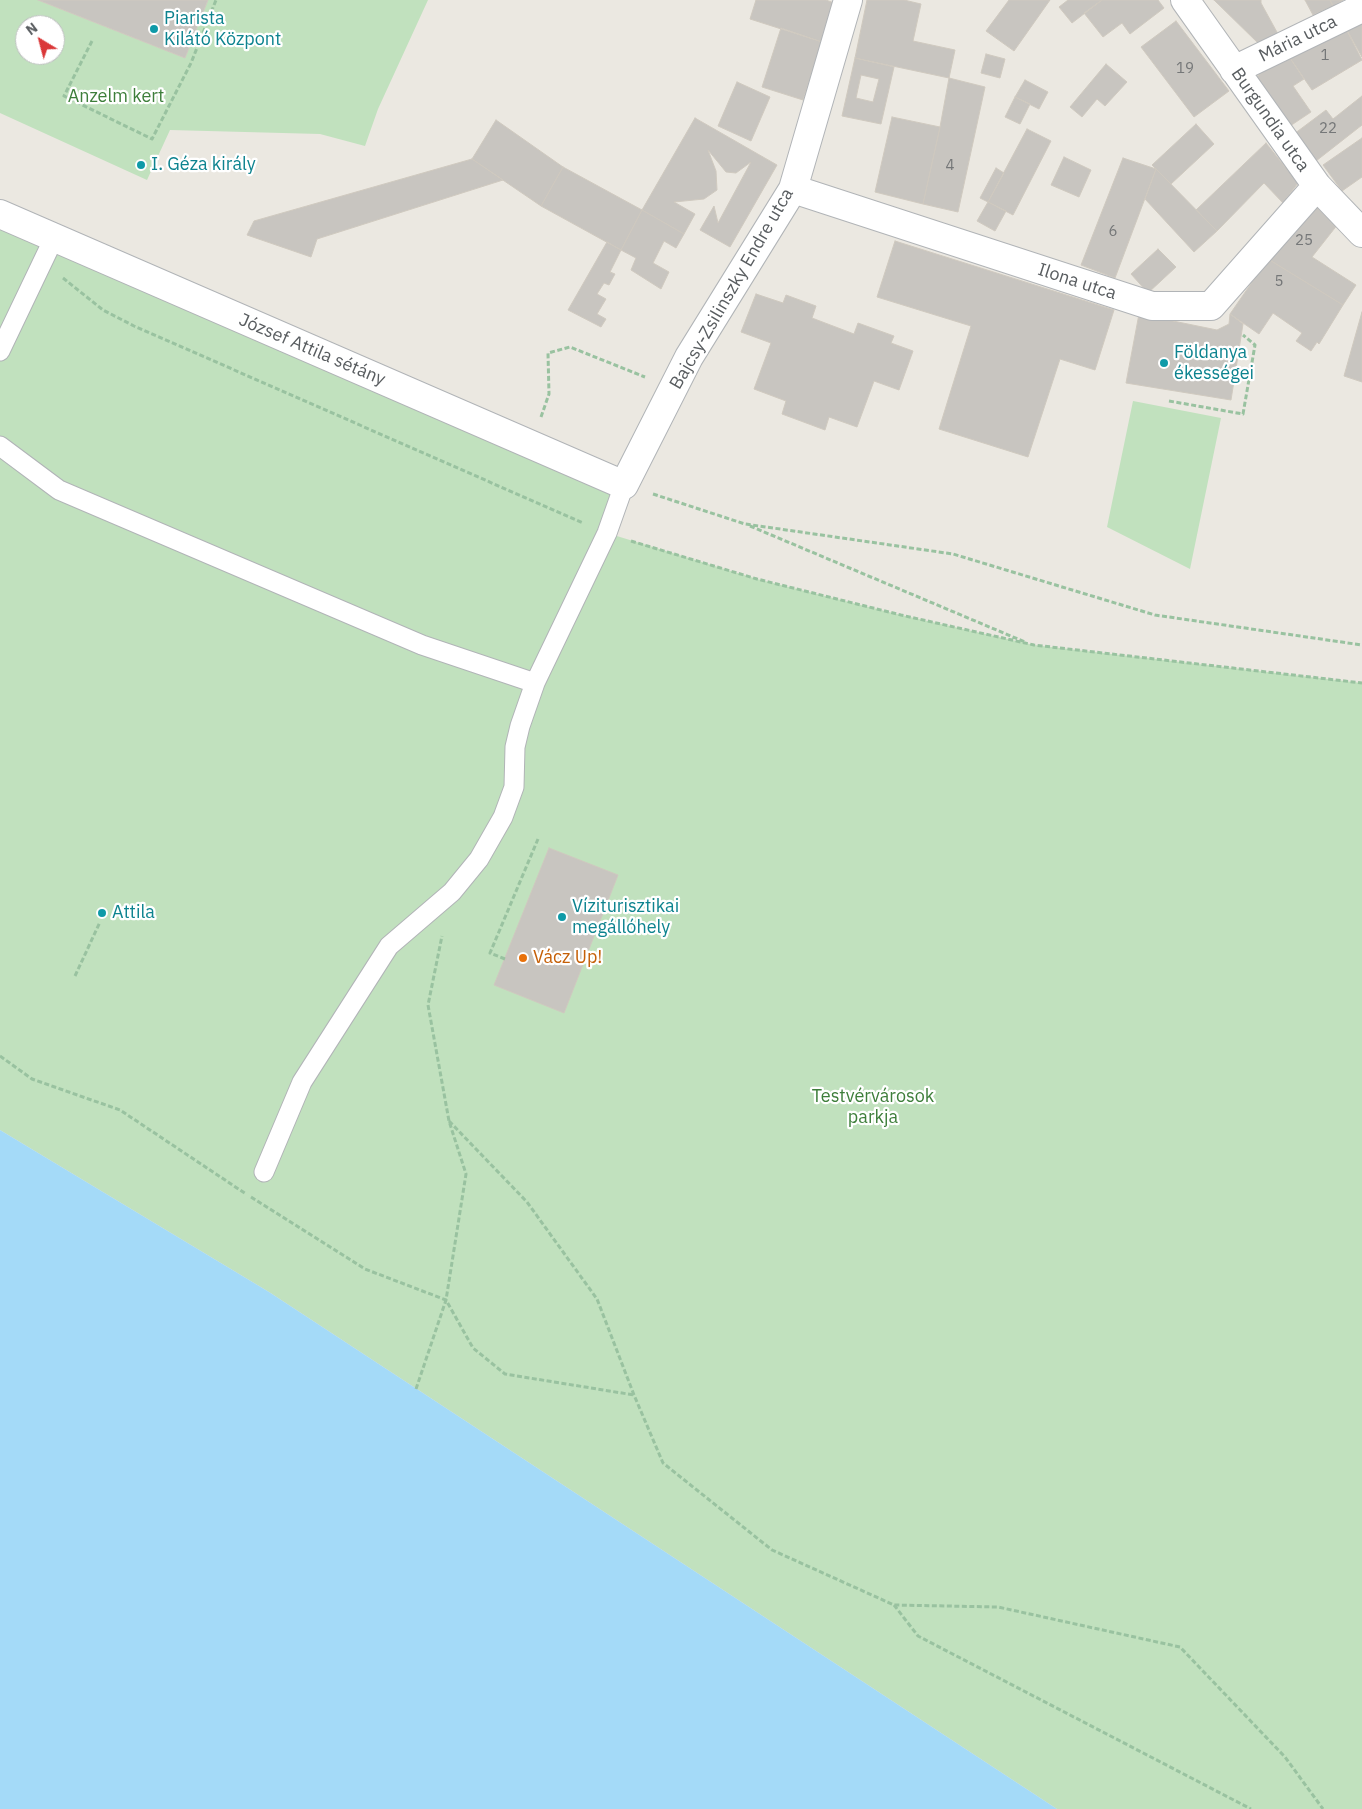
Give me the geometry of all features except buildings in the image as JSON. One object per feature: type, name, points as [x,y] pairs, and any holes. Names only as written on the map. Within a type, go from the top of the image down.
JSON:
[{"type":"street","name":"Bajcsy-Zsilinszky Endre utca","points":[[624,485],[689,357],[792,189],[848,0]]},
{"type":"street","name":"Burgundia utca","points":[[1186,0],[1317,186],[1362,233]]},
{"type":"street","name":"Mária utca","points":[[1234,70],[1362,8]]},
{"type":"street","name":"Ilona utca","points":[[792,189],[1152,306],[1211,306],[1317,186]]},
{"type":"street","name":"József Attila sétány","points":[[0,214],[624,485]]},
{"type":"lane","points":[[0,351],[54,238]]},
{"type":"lane","points":[[0,446],[60,490],[422,645],[535,683]]},
{"type":"lane","points":[[264,1172],[302,1082],[389,946],[452,892],[479,859],[503,817],[514,787],[515,747],[518,733],[535,683],[607,533],[624,485]]},
{"type":"path","points":[[92,41],[64,96],[152,139],[190,63],[216,0]]},
{"type":"path","points":[[38,270],[56,273],[103,310],[134,326],[607,533],[757,579],[1034,646],[1362,683]]},
{"type":"path","points":[[1169,401],[1243,414],[1255,345],[1243,335]]},
{"type":"path","points":[[532,445],[549,394],[548,353],[570,347],[673,388]]},
{"type":"path","points":[[624,485],[745,524],[1034,646]]},
{"type":"path","points":[[745,524],[953,554],[1155,615],[1362,645]]},
{"type":"path","points":[[505,959],[490,953],[538,839]]},
{"type":"path","points":[[416,1389],[446,1300],[466,1174],[449,1121],[428,1005],[452,892]]},
{"type":"path","points":[[75,976],[100,922]]},
{"type":"path","points":[[0,1056],[32,1079],[120,1110],[246,1194],[365,1269],[446,1300],[473,1348],[505,1374],[634,1395]]},
{"type":"path","points":[[449,1121],[527,1202],[597,1299],[634,1395],[663,1463],[772,1550],[894,1604],[998,1607],[1180,1647],[1285,1757],[1323,1809]]},
{"type":"path","points":[[894,1604],[918,1636],[1251,1809]]},
{"type":"green space","name":"Anzelm kert","points":[[0,0],[38,0],[185,58],[208,0],[428,0],[378,109],[365,146],[320,134],[170,130],[147,180],[0,113]]},
{"type":"green space","name":"Testvérvárosok parkja","points":[[0,214],[624,485],[607,533],[757,579],[901,615],[1034,645],[1362,683],[1362,1809],[1057,1809],[269,1292],[0,1130]]},
{"type":"green space","points":[[1133,401],[1221,418],[1190,569],[1107,527]]},
{"type":"water","points":[[0,1130],[269,1292],[1057,1809],[0,1809]]},
{"type":"place","name":"Piarista Kilátó Központ","points":[[154,29]]},
{"type":"place","name":"I. Géza király","points":[[141,165]]},
{"type":"place","name":"Földanya ékességei","points":[[1164,363]]},
{"type":"place","name":"Attila","points":[[102,913]]},
{"type":"place","name":"Víziturisztikai megállóhely","points":[[562,917]]},
{"type":"place","name":"Vácz Up!","points":[[523,958]]}]
